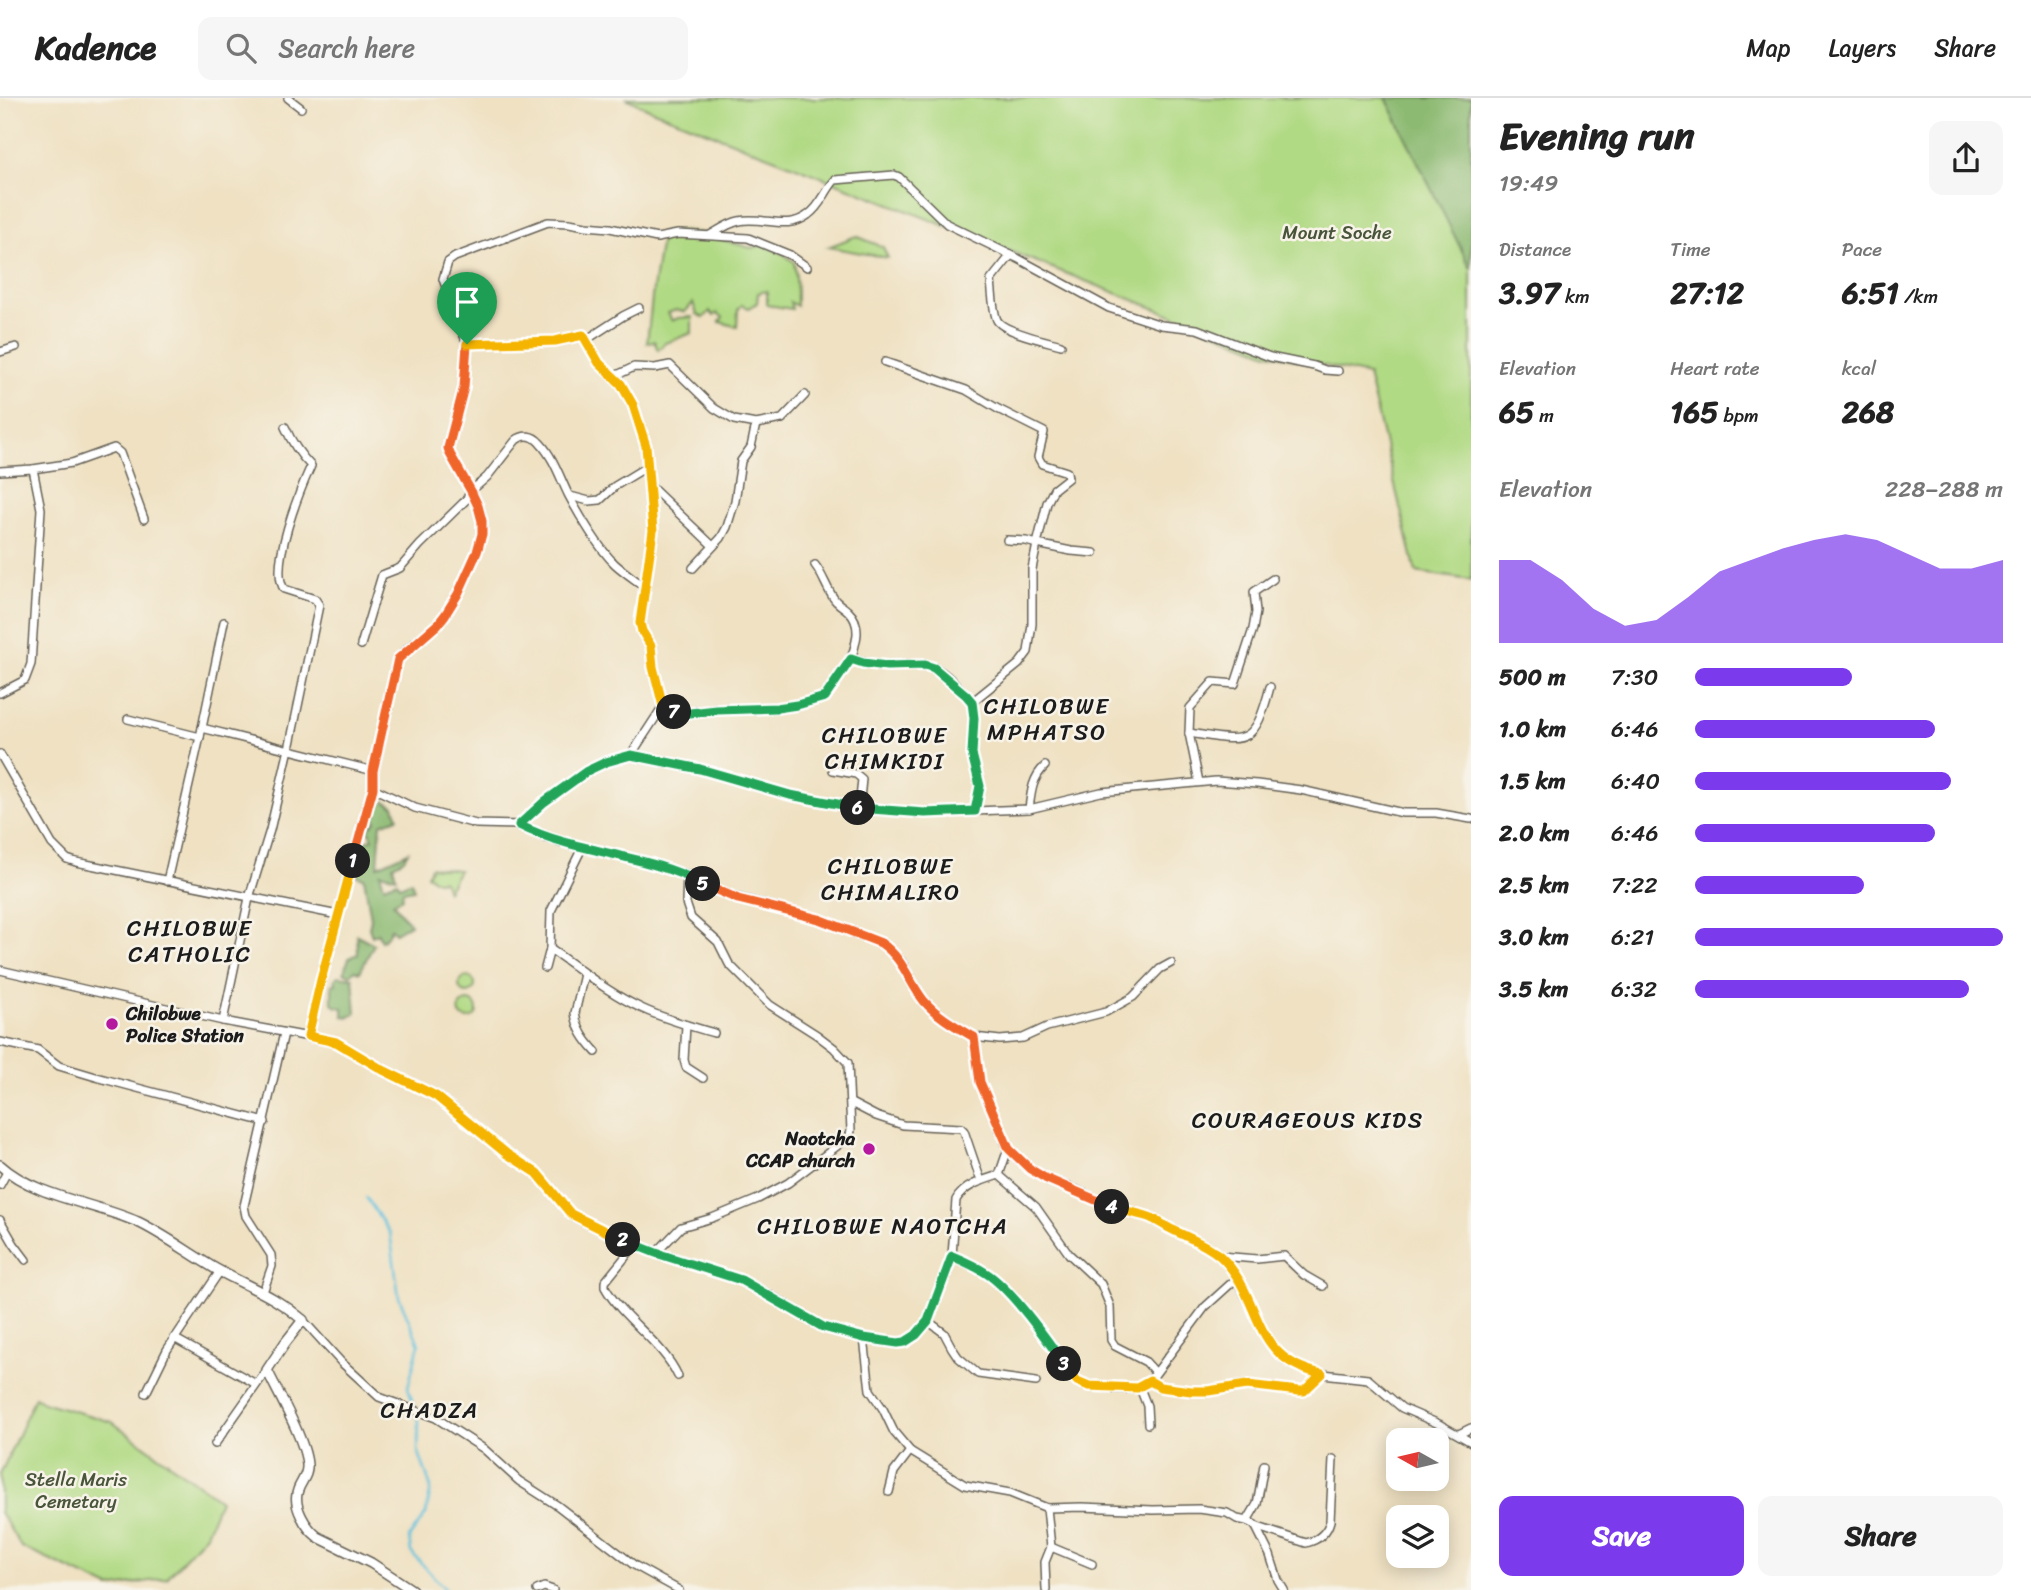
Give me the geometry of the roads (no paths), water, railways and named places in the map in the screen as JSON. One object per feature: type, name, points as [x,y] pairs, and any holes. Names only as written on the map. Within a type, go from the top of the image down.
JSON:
[{"type":"street","points":[[288,98],[301,108]]},
{"type":"street","points":[[709,235],[740,221],[754,219],[786,223],[805,217],[821,202],[835,180],[894,175],[947,224],[1116,311],[1161,325],[1197,329],[1270,357],[1338,371]]},
{"type":"street","points":[[308,1036],[373,788],[373,771],[398,659],[445,615],[458,594],[482,534],[482,521],[471,491],[448,448],[464,387],[467,344],[443,278],[448,262],[548,222],[610,228],[657,238],[678,234],[748,238],[790,255],[807,267]]},
{"type":"street","points":[[1011,255],[991,280],[997,320],[1017,332],[1061,345]]},
{"type":"street","points":[[586,340],[639,308]]},
{"type":"street","points":[[467,344],[555,341],[583,335],[603,368],[621,384],[633,405],[646,446],[653,531],[641,628],[651,646],[653,667],[663,706],[631,755]]},
{"type":"street","points":[[0,352],[16,347]]},
{"type":"street","points":[[885,362],[966,390],[1044,432],[1038,457],[1042,464],[1067,472],[1068,478],[1054,489],[1046,503],[1037,544],[1032,569],[1032,624],[1028,652],[1019,664],[972,702]]},
{"type":"street","points":[[613,377],[634,367],[654,368],[670,365],[723,415],[756,424],[782,419],[805,395]]},
{"type":"street","points":[[693,568],[727,527],[735,501],[741,461],[751,447],[756,424]]},
{"type":"street","points":[[223,1021],[249,898],[270,830],[289,749],[319,605],[315,599],[289,591],[281,585],[288,523],[311,466],[292,444],[285,427]]},
{"type":"street","points":[[361,645],[382,575],[400,568],[487,477],[516,440],[526,436],[538,440],[544,448],[569,496],[614,563],[646,588]]},
{"type":"street","points":[[0,471],[72,463],[114,448],[120,453],[144,519]]},
{"type":"street","points":[[569,496],[589,501],[600,500],[615,486],[648,466]]},
{"type":"street","points":[[0,693],[25,680],[31,664],[41,509],[33,468]]},
{"type":"street","points":[[649,485],[713,546]]},
{"type":"street","points":[[1007,540],[1094,553]]},
{"type":"street","points":[[663,706],[679,713],[777,708],[825,697],[851,659],[858,636],[853,616],[834,599],[823,575],[815,565]]},
{"type":"street","points":[[1199,782],[1189,733],[1190,708],[1213,682],[1236,684],[1253,629],[1256,612],[1254,592],[1273,579]]},
{"type":"street","points":[[167,881],[224,622]]},
{"type":"street","points":[[851,659],[887,666],[925,665],[934,668],[963,691],[972,702],[972,754],[980,786],[975,811]]},
{"type":"street","points":[[1189,733],[1241,739],[1258,726],[1270,687]]},
{"type":"street","points":[[128,719],[200,737]]},
{"type":"street","points":[[202,728],[373,771]]},
{"type":"street","points":[[0,754],[52,844],[67,859],[338,915]]},
{"type":"street","points":[[519,825],[544,802],[587,771],[631,755],[700,769],[790,795],[859,809],[925,813],[1029,809],[1101,792],[1199,782],[1257,783],[1309,791],[1404,813],[1436,813],[1471,819]]},
{"type":"street","points":[[1029,809],[1037,773],[1045,766]]},
{"type":"street","points":[[833,770],[856,774],[862,779],[859,809]]},
{"type":"street","points":[[373,788],[415,808],[476,824],[519,825],[546,838],[640,860],[687,875],[722,893],[819,919],[881,943],[901,961],[920,996],[936,1013],[974,1037],[1000,1040],[1023,1038],[1047,1027],[1106,1012],[1133,997],[1160,968],[1171,963]]},
{"type":"street","points":[[545,968],[550,949],[551,911],[582,848]]},
{"type":"street","points":[[656,1253],[685,1224],[712,1218],[788,1183],[849,1137],[851,1131],[848,1063],[817,1035],[770,1005],[729,964],[718,942],[691,918],[686,904],[687,875]]},
{"type":"street","points":[[550,949],[584,974],[641,1008],[714,1033]]},
{"type":"street","points":[[0,970],[223,1021],[336,1042],[383,1070],[436,1096],[507,1154],[537,1173],[571,1214],[635,1245],[741,1280],[818,1325],[864,1338],[893,1343],[905,1342],[916,1335],[928,1321],[952,1256],[956,1200],[963,1191],[999,1175]]},
{"type":"street","points":[[584,974],[575,1013],[583,1036],[596,1052]]},
{"type":"street","points":[[687,1025],[684,1060],[686,1067],[703,1077]]},
{"type":"street","points":[[263,1292],[272,1262],[260,1236],[246,1216],[244,1206],[285,1033]]},
{"type":"street","points":[[974,1037],[980,1082],[1009,1149],[1030,1169],[1110,1207],[1153,1219],[1206,1245],[1237,1278],[1271,1346],[1292,1364],[1322,1374],[1368,1379],[1402,1408],[1471,1442]]},
{"type":"street","points":[[0,1042],[38,1049],[59,1066],[265,1122]]},
{"type":"street","points":[[851,1103],[876,1116],[911,1127],[961,1128],[981,1181]]},
{"type":"street","points":[[999,1175],[1009,1149]]},
{"type":"street","points":[[0,1185],[4,1169],[32,1185],[137,1222],[220,1271],[285,1304],[379,1397],[436,1418],[484,1450],[519,1480],[558,1506],[634,1565],[679,1590]]},
{"type":"street","points":[[999,1175],[1036,1207],[1069,1254],[1101,1284],[1110,1306],[1111,1340],[1115,1346],[1146,1362],[1155,1372]]},
{"type":"street","points":[[0,1220],[26,1261]]},
{"type":"street","points":[[635,1245],[605,1287],[669,1359],[678,1376]]},
{"type":"street","points":[[952,1256],[970,1263],[997,1282],[1021,1307],[1079,1383],[1089,1386],[1140,1388],[1150,1381],[1205,1307],[1237,1278]]},
{"type":"street","points":[[1219,1256],[1284,1256],[1304,1275],[1323,1286]]},
{"type":"street","points":[[146,1392],[174,1338],[220,1271]]},
{"type":"street","points":[[215,1444],[303,1320]]},
{"type":"street","points":[[928,1321],[944,1333],[958,1357],[978,1374],[1036,1382]]},
{"type":"street","points":[[174,1338],[256,1384]]},
{"type":"street","points":[[864,1338],[872,1396],[883,1409],[894,1432],[910,1451],[968,1486],[1010,1493],[1047,1508],[1199,1509],[1227,1513],[1237,1519],[1307,1543],[1321,1536],[1330,1521],[1333,1459]]},
{"type":"street","points":[[267,1370],[307,1462],[307,1472],[296,1498],[308,1527],[318,1538],[371,1563],[412,1590]]},
{"type":"street","points":[[1150,1381],[1160,1387],[1191,1391],[1247,1385],[1304,1391],[1322,1374]]},
{"type":"street","points":[[1140,1388],[1147,1406],[1148,1424]]},
{"type":"street","points":[[1459,1434],[1471,1428]]},
{"type":"street","points":[[889,1492],[894,1472],[910,1451]]},
{"type":"street","points":[[1247,1521],[1259,1499],[1264,1465]]},
{"type":"street","points":[[1046,1590],[1045,1560],[1051,1547],[1047,1508]]},
{"type":"street","points":[[1255,1525],[1284,1590]]},
{"type":"street","points":[[1051,1547],[1093,1564]]},
{"type":"street","points":[[537,1590],[544,1587],[553,1590]]},
{"type":"waterway","points":[[366,1197],[390,1233],[399,1297],[419,1344],[408,1387],[414,1407]]},
{"type":"waterway","points":[[417,1413],[418,1450],[431,1488],[426,1514],[409,1538],[411,1552],[446,1590]]},
{"type":"place","name":"Chilobwe Police Station","points":[[112,1024]]},
{"type":"place","name":"Naotcha CCAP church","points":[[869,1149]]},
{"type":"district","name":"CHILOBWE MPHATSO","points":[[1047,719]]},
{"type":"district","name":"CHILOBWE CHIMKIDI","points":[[885,748]]},
{"type":"district","name":"CHILOBWE CHIMALIRO","points":[[891,879]]},
{"type":"district","name":"CHILOBWE CATHOLIC","points":[[190,941]]},
{"type":"district","name":"COURAGEOUS KIDS","points":[[1308,1120]]},
{"type":"district","name":"CHILOBWE NAOTCHA","points":[[883,1226]]},
{"type":"district","name":"CHADZA","points":[[430,1410]]},
{"type":"park label","name":"Mount Soche","points":[[1337,232]]},
{"type":"park label","name":"Stella Maris Cemetary","points":[[76,1490]]}]
